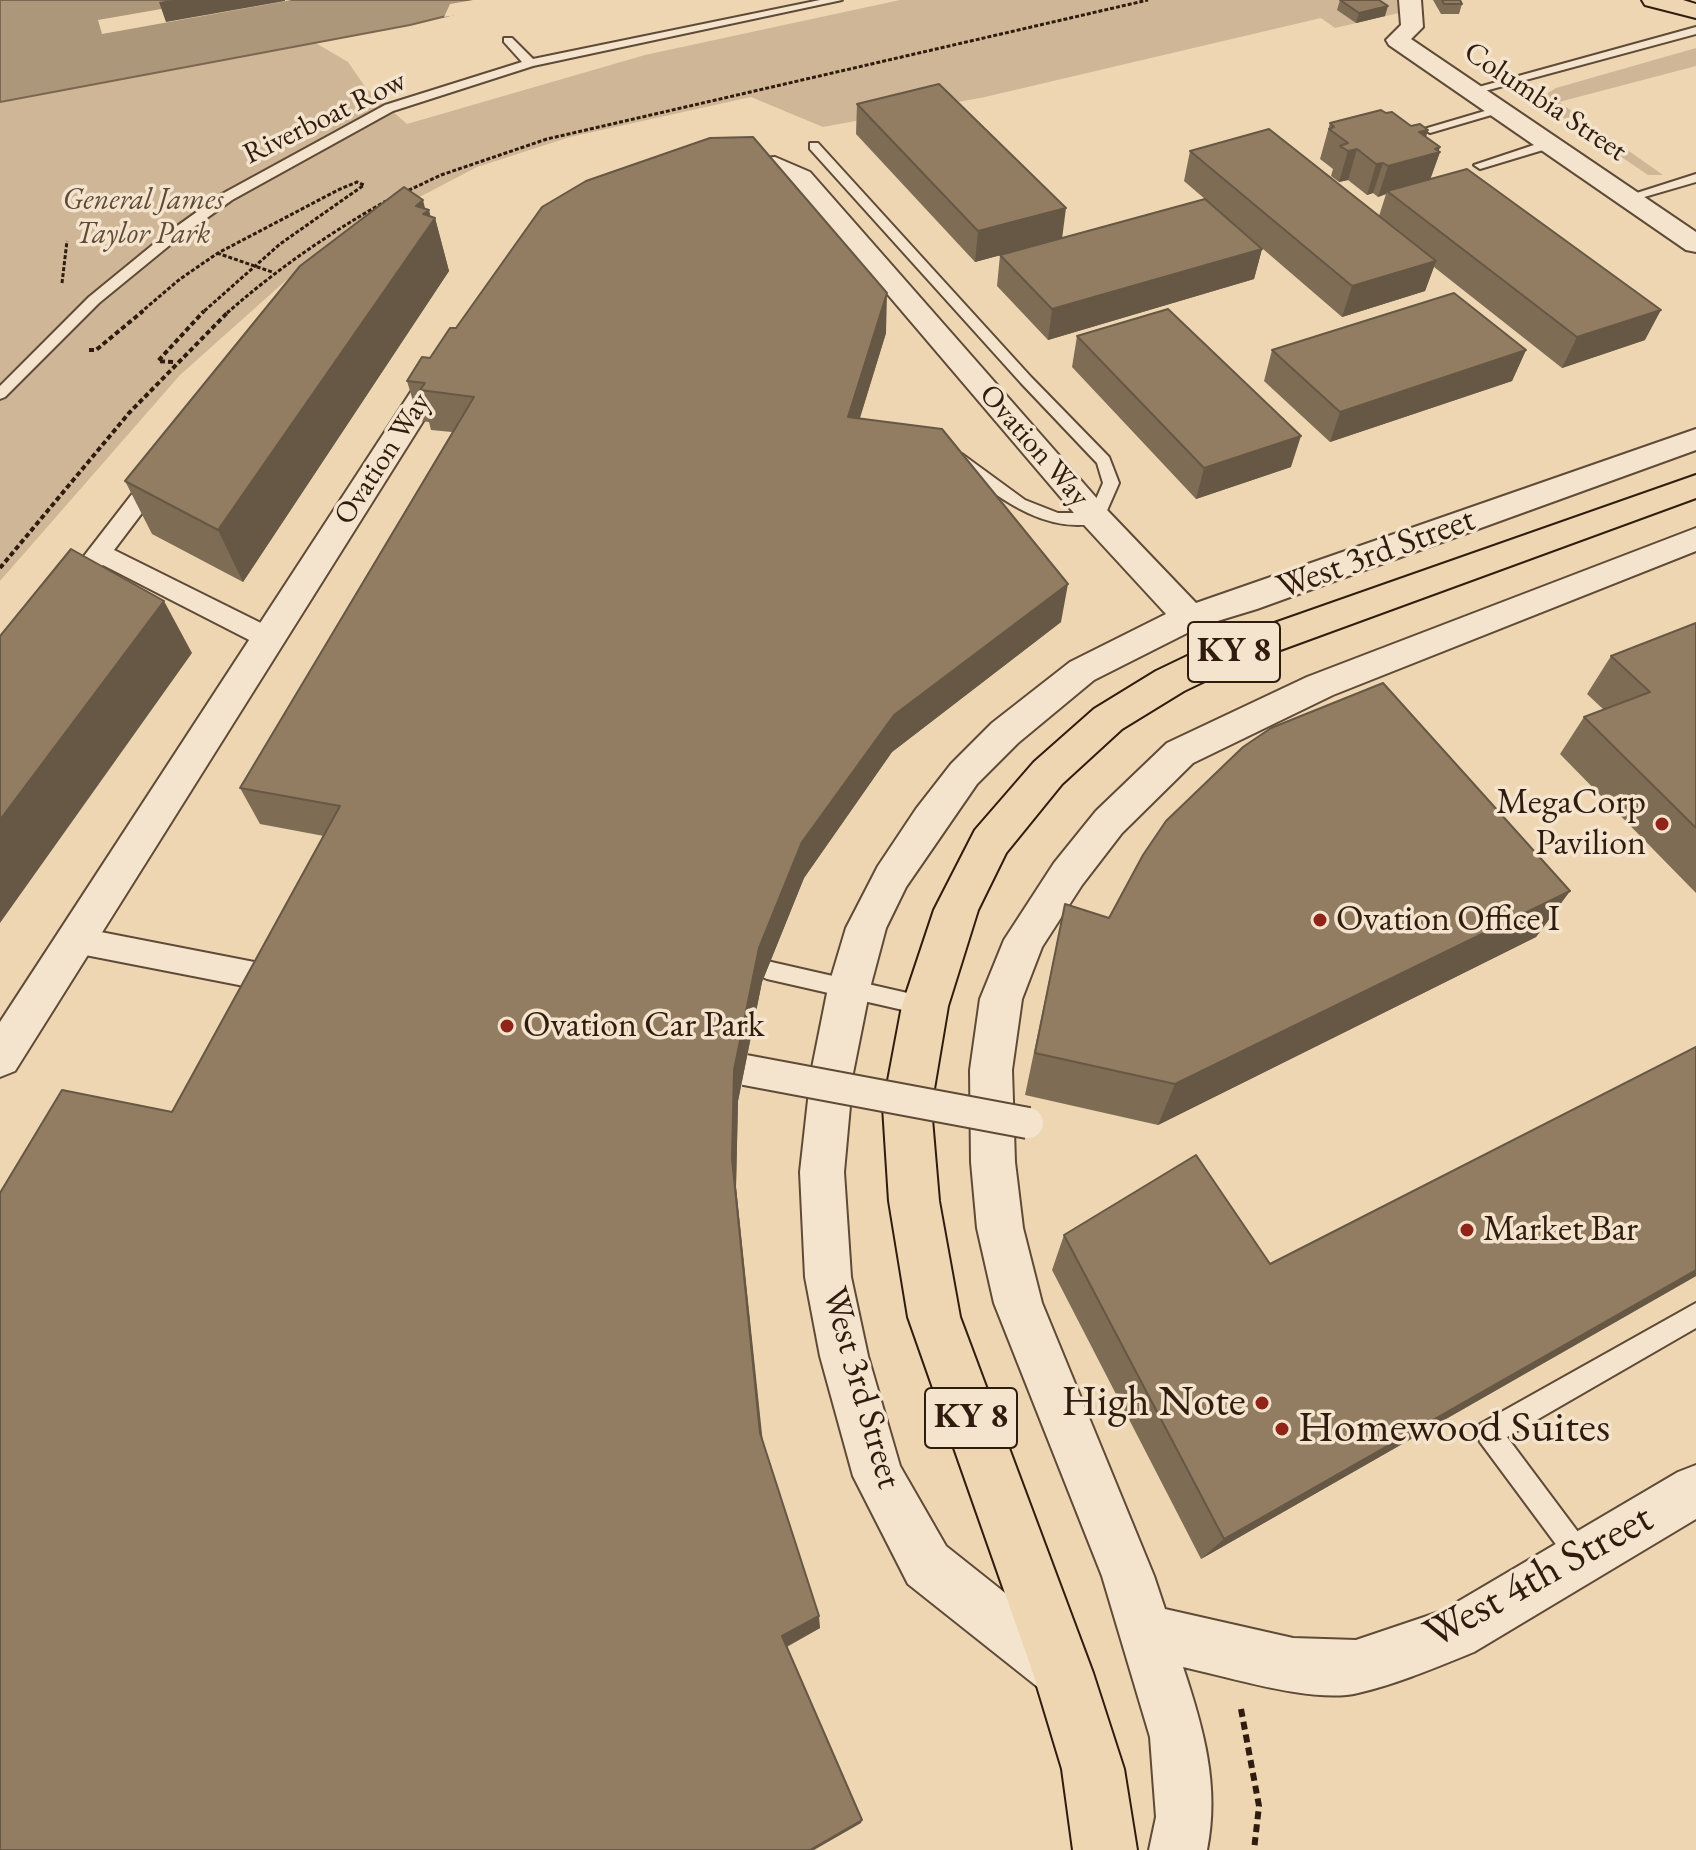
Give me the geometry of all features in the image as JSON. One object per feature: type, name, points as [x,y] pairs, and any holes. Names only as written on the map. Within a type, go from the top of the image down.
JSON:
[{"type":"main road","points":[[1654,0],[1696,11]]},
{"type":"main road","name":"West 3rd Street","points":[[1105,1850],[1093,1769],[1063,1673],[934,1317],[914,1201],[907,1107],[925,1006],[956,910],[990,842],[1048,773],[1108,719],[1170,681],[1220,657],[1696,486]]},
{"type":"street","name":"Columbia Street","points":[[1410,0],[1412,27],[1397,40],[1696,244]]},
{"type":"street","name":"Ovation Way","points":[[691,174],[718,167],[760,163],[789,169],[801,177],[1096,518],[1189,617]]},
{"type":"street","name":"Ovation Way","points":[[0,1058],[458,341]]},
{"type":"street","name":"West 3rd Street","points":[[1063,1673],[927,1565],[878,1476],[844,1356],[831,1290],[823,1187],[832,1073],[849,988],[866,928],[892,877],[964,774],[1005,733],[1082,671],[1189,617],[1245,601],[1696,439]]},
{"type":"street","points":[[54,612],[176,453]]},
{"type":"street","points":[[1178,1850],[1185,1817],[1178,1737],[1128,1576],[1018,1303],[1000,1228],[993,1162],[991,1070],[1001,999],[1024,940],[1068,874],[1109,822],[1180,753],[1280,722],[1696,539]]},
{"type":"street","points":[[99,553],[268,638]]},
{"type":"street","points":[[75,940],[314,986]]},
{"type":"street","points":[[729,1067],[1028,1123]]},
{"type":"street","name":"West 4th Street","points":[[1145,1631],[1293,1665],[1356,1667],[1455,1633],[1696,1490]]},
{"type":"lane","name":"Riverboat Row","points":[[0,394],[94,300],[171,237],[227,197],[389,108],[530,63],[836,0]]},
{"type":"lane","points":[[1470,91],[1696,30]]},
{"type":"lane","points":[[508,40],[530,63]]},
{"type":"lane","points":[[1430,129],[1499,111]]},
{"type":"lane","points":[[1480,165],[1549,144]]},
{"type":"lane","points":[[814,146],[1026,380],[1104,461],[1111,483],[1096,518],[1057,518],[1019,504],[938,445]]},
{"type":"lane","points":[[1627,198],[1696,178]]},
{"type":"lane","points":[[767,970],[925,1006]]},
{"type":"lane","points":[[1581,1557],[1489,1433],[1696,1315]]},
{"type":"path","points":[[0,568],[174,362],[272,272],[358,215],[441,175],[547,139],[1148,0]]},
{"type":"path","points":[[94,339],[84,349],[96,350],[180,279],[218,253],[338,190],[357,182],[364,185],[311,219],[251,265],[195,315],[158,361],[174,362]]},
{"type":"path","points":[[171,237],[272,272]]},
{"type":"path","points":[[1241,1705],[1259,1806],[1254,1850]]},
{"type":"green space","name":"General James Taylor Park","points":[[900,0],[1397,0],[1399,13],[1335,28],[1321,18],[985,97],[823,127],[751,97],[570,137],[477,167],[385,215],[301,267],[180,375],[0,581],[0,102],[314,42],[348,62],[366,88],[407,124],[645,55]]},
{"type":"green space","points":[[1696,48],[1696,66],[1559,102],[1663,175],[1648,175],[1552,110],[1546,102],[1548,93],[1556,88]]},
{"type":"shaded area","points":[[0,0],[511,0],[410,25],[0,102]]},
{"type":"pier","points":[[213,0],[292,0],[102,34],[98,20]]},
{"type":"pier","points":[[473,0],[515,0],[512,4],[481,12],[444,17],[450,4]]},
{"type":"building","points":[[1340,0],[1379,0],[1388,6],[1359,13]]},
{"type":"building","points":[[1442,0],[1460,0],[1462,4],[1444,4]]},
{"type":"building","points":[[939,84],[1066,208],[978,231],[857,104]]},
{"type":"building","points":[[1381,110],[1392,112],[1411,126],[1420,124],[1428,130],[1419,132],[1440,147],[1435,149],[1440,152],[1388,166],[1376,164],[1357,149],[1348,151],[1340,146],[1348,143],[1329,129],[1334,127],[1330,123]]},
{"type":"building","points":[[1269,129],[1436,261],[1352,286],[1190,151]]},
{"type":"building","name":"Ovation Car Park","points":[[753,137],[887,293],[848,417],[942,429],[1068,584],[894,715],[802,842],[759,948],[734,1070],[732,1159],[760,1433],[819,1616],[782,1636],[862,1820],[810,1850],[0,1850],[0,1193],[62,1090],[172,1112],[340,806],[240,788],[474,397],[420,390],[425,383],[407,381],[422,357],[430,358],[450,328],[456,328],[542,207],[586,181],[710,138]]},
{"type":"building","points":[[1467,169],[1661,310],[1577,337],[1387,191]]},
{"type":"building","points":[[404,187],[423,200],[416,206],[429,210],[423,214],[435,218],[218,530],[125,481],[300,266]]},
{"type":"building","points":[[1205,199],[1262,249],[1052,309],[1000,255]]},
{"type":"building","points":[[1454,293],[1526,350],[1340,412],[1272,350]]},
{"type":"building","points":[[1168,309],[1301,436],[1204,468],[1077,336]]},
{"type":"building","points":[[71,549],[164,601],[0,820],[0,636]]},
{"type":"building","points":[[1696,623],[1696,828],[1584,717],[1650,692],[1611,656]]},
{"type":"building","name":"Ovation Office I","points":[[1383,683],[1570,891],[1175,1084],[1035,1053],[1065,904],[1109,918],[1143,855],[1166,821],[1243,747],[1271,728]]},
{"type":"building","name":"Homewood Suites","points":[[1696,1047],[1696,1270],[1224,1539],[1064,1235],[1196,1155],[1270,1264]]},
{"type":"place","name":"MegaCorp Pavilion","points":[[1662,824]]},
{"type":"place","name":"Ovation Office I","points":[[1320,920]]},
{"type":"place","name":"Ovation Car Park","points":[[507,1026]]},
{"type":"place","name":"Market Bar","points":[[1467,1230]]},
{"type":"place","name":"High Note","points":[[1262,1403]]},
{"type":"place","name":"Homewood Suites","points":[[1282,1429]]}]
